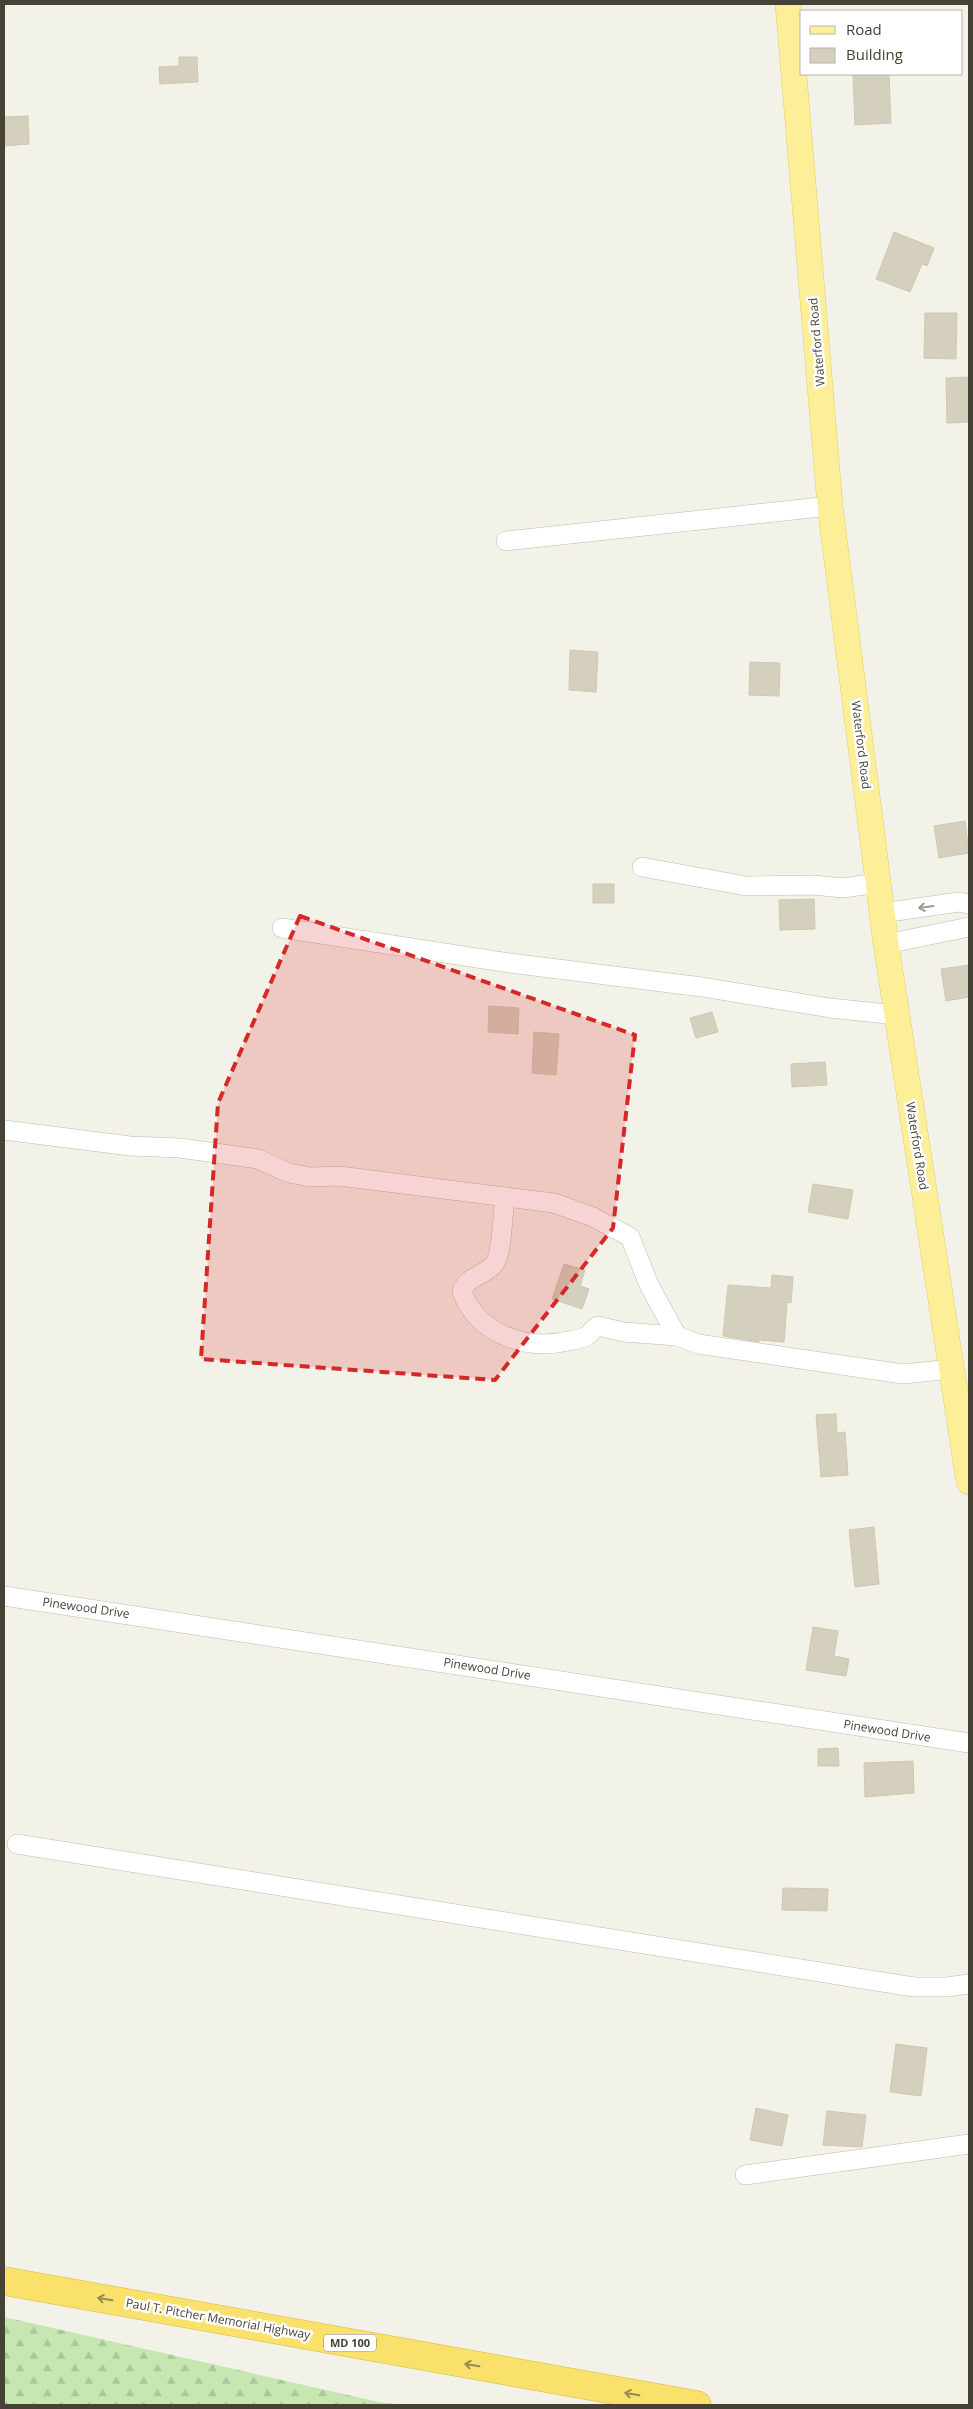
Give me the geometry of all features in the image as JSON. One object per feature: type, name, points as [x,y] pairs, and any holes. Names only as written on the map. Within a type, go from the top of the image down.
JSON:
[{"type":"highway","name":"Paul T. Pitcher Memorial Highway","points":[[4,2281],[697,2405]]},
{"type":"main road","name":"Waterford Road","points":[[788,4],[830,506],[886,944],[969,1482]]},
{"type":"street","points":[[506,541],[830,506]]},
{"type":"street","points":[[642,867],[746,886],[813,885],[844,888],[878,884]]},
{"type":"street","points":[[882,913],[960,902],[969,904]]},
{"type":"street","points":[[886,944],[969,926]]},
{"type":"street","points":[[282,928],[510,963],[702,987],[830,1008],[897,1015]]},
{"type":"street","points":[[4,1130],[130,1146],[180,1148],[258,1159],[289,1173],[310,1177],[339,1176],[554,1203],[593,1217],[630,1237],[649,1285],[677,1336]]},
{"type":"street","points":[[505,1197],[497,1260],[486,1272],[467,1282],[462,1292],[475,1315],[490,1329],[515,1340],[537,1344],[555,1344],[586,1336],[598,1326],[623,1332],[677,1336],[698,1344],[903,1374],[952,1368]]},
{"type":"street","name":"Pinewood Drive","points":[[4,1596],[969,1744]]},
{"type":"street","points":[[17,1844],[914,1987],[947,1987],[969,1984]]},
{"type":"street","points":[[745,2175],[969,2144]]},
{"type":"highlighted area","points":[[300,916],[635,1035],[613,1228],[495,1380],[201,1359],[218,1103]]},
{"type":"green space","points":[[4,2317],[379,2402],[402,2405],[4,2405]]},
{"type":"building","points":[[179,57],[197,57],[198,82],[160,84],[159,67],[179,66]]},
{"type":"building","points":[[853,75],[889,75],[891,123],[855,125]]},
{"type":"building","points":[[28,116],[29,144],[4,146],[4,117]]},
{"type":"building","points":[[894,232],[934,248],[927,266],[922,264],[910,292],[876,279]]},
{"type":"building","points":[[925,313],[957,313],[956,359],[924,358]]},
{"type":"building","points":[[969,377],[969,422],[947,423],[946,378]]},
{"type":"building","points":[[570,650],[598,652],[596,692],[569,690]]},
{"type":"building","points":[[750,662],[780,663],[779,696],[749,695]]},
{"type":"building","points":[[965,821],[969,853],[939,858],[934,826]]},
{"type":"building","points":[[593,884],[614,884],[614,903],[593,903]]},
{"type":"building","points":[[814,899],[815,929],[780,930],[779,900]]},
{"type":"building","points":[[969,965],[969,997],[946,1001],[941,969]]},
{"type":"building","points":[[489,1006],[519,1008],[518,1034],[488,1032]]},
{"type":"building","points":[[712,1012],[718,1032],[696,1038],[690,1018]]},
{"type":"building","points":[[534,1032],[559,1034],[556,1075],[532,1073]]},
{"type":"building","points":[[825,1062],[827,1085],[792,1087],[791,1064]]},
{"type":"building","points":[[813,1184],[853,1190],[848,1219],[808,1212]]},
{"type":"building","points":[[564,1264],[585,1270],[580,1286],[589,1289],[582,1309],[552,1299]]},
{"type":"building","points":[[772,1275],[793,1277],[791,1303],[787,1302],[784,1342],[759,1340],[759,1342],[723,1336],[728,1285],[771,1288]]},
{"type":"building","points":[[836,1414],[837,1433],[845,1432],[848,1475],[821,1477],[816,1415]]},
{"type":"building","points":[[874,1527],[879,1584],[855,1587],[849,1530]]},
{"type":"building","points":[[813,1627],[838,1631],[834,1656],[849,1659],[846,1676],[806,1670]]},
{"type":"building","points":[[838,1748],[839,1766],[818,1766],[818,1749]]},
{"type":"building","points":[[913,1761],[914,1793],[865,1797],[864,1763]]},
{"type":"building","points":[[783,1888],[828,1889],[827,1911],[782,1910]]},
{"type":"building","points":[[896,2044],[927,2048],[921,2096],[890,2092]]},
{"type":"building","points":[[756,2108],[788,2115],[782,2146],[750,2140]]},
{"type":"building","points":[[827,2111],[866,2115],[862,2147],[823,2145]]}]
